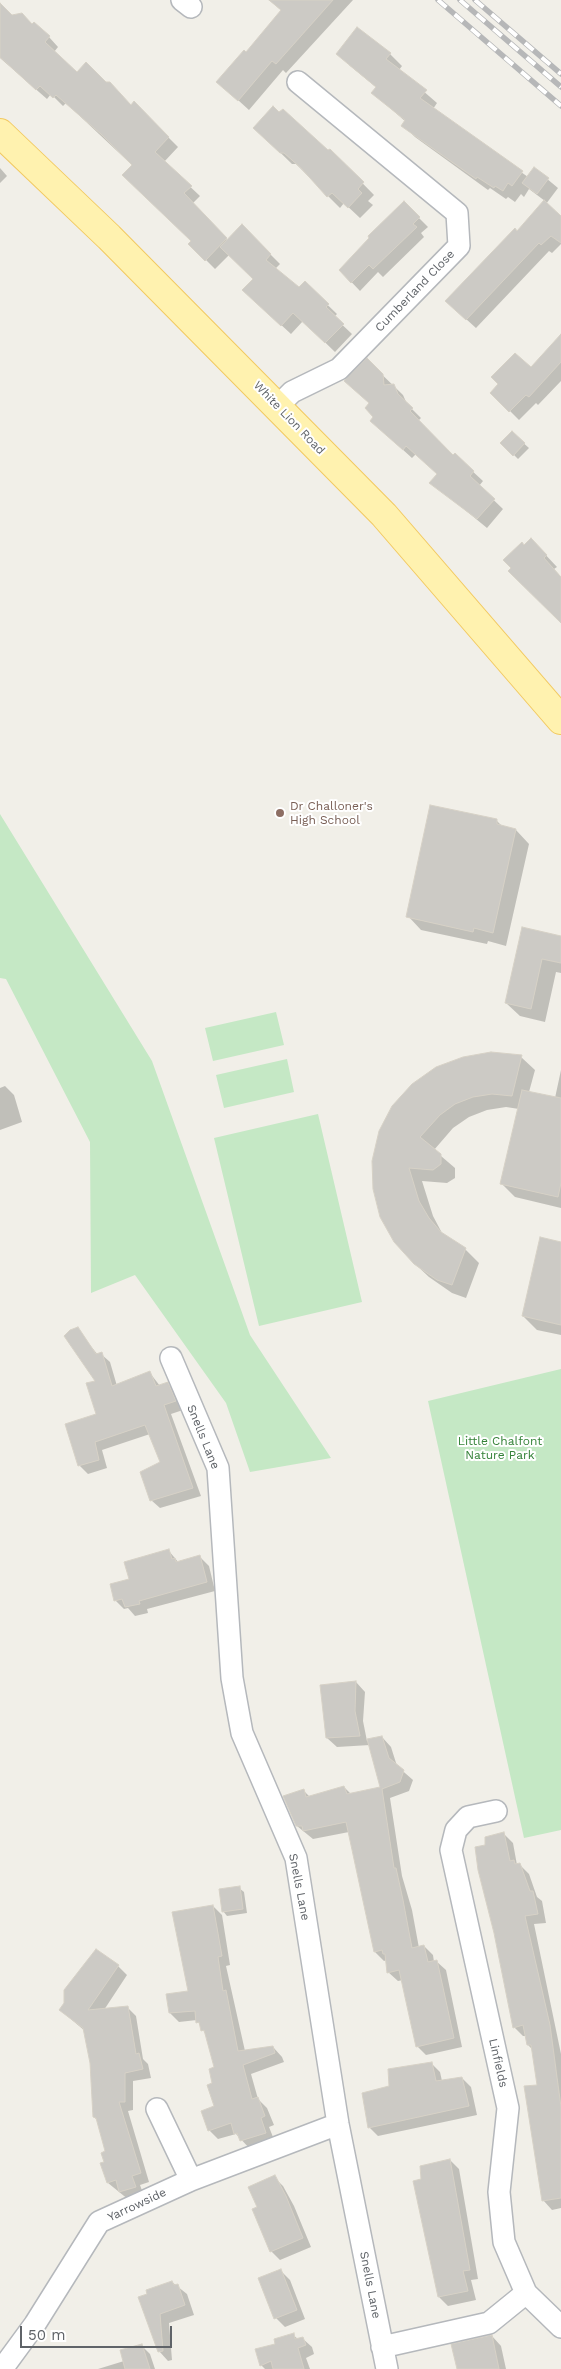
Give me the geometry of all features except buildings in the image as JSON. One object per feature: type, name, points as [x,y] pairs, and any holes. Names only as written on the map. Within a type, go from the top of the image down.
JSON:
[{"type":"main road","name":"White Lion Road","points":[[0,133],[109,237],[278,406],[390,522],[561,720]]},
{"type":"street","name":"Cumberland Close","points":[[278,406],[292,392],[339,369],[459,246],[457,213],[298,82]]},
{"type":"street","name":"Snells Lane","points":[[171,1358],[218,1468],[232,1678],[242,1733],[296,1858],[338,2124],[387,2369]]},
{"type":"street","name":"Linfields","points":[[496,1810],[468,1817],[456,1830],[451,1850],[508,2108],[499,2192],[504,2242],[526,2293],[561,2327]]},
{"type":"street","points":[[157,2109],[191,2180]]},
{"type":"street","name":"Yarrowside","points":[[2,2369],[35,2324],[99,2222],[191,2180],[338,2124]]},
{"type":"street","points":[[382,2347],[488,2323],[526,2293]]},
{"type":"green space","points":[[0,814],[152,1061],[250,1335],[331,1458],[250,1472],[226,1403],[135,1275],[91,1293],[90,1142],[6,979],[0,978]]},
{"type":"green space","points":[[276,1012],[284,1045],[213,1061],[205,1028]]},
{"type":"green space","points":[[287,1059],[294,1092],[224,1108],[216,1075]]},
{"type":"green space","points":[[318,1114],[362,1302],[259,1326],[214,1138]]},
{"type":"green space","name":"Little Chalfont Nature Park","points":[[561,1369],[561,1830],[524,1838],[428,1401]]},
{"type":"railway","points":[[438,0],[561,106]]},
{"type":"railway","points":[[460,0],[561,87]]},
{"type":"railway","points":[[475,0],[561,74]]},
{"type":"place","name":"Dr Challoner's High School","points":[[280,813]]}]
